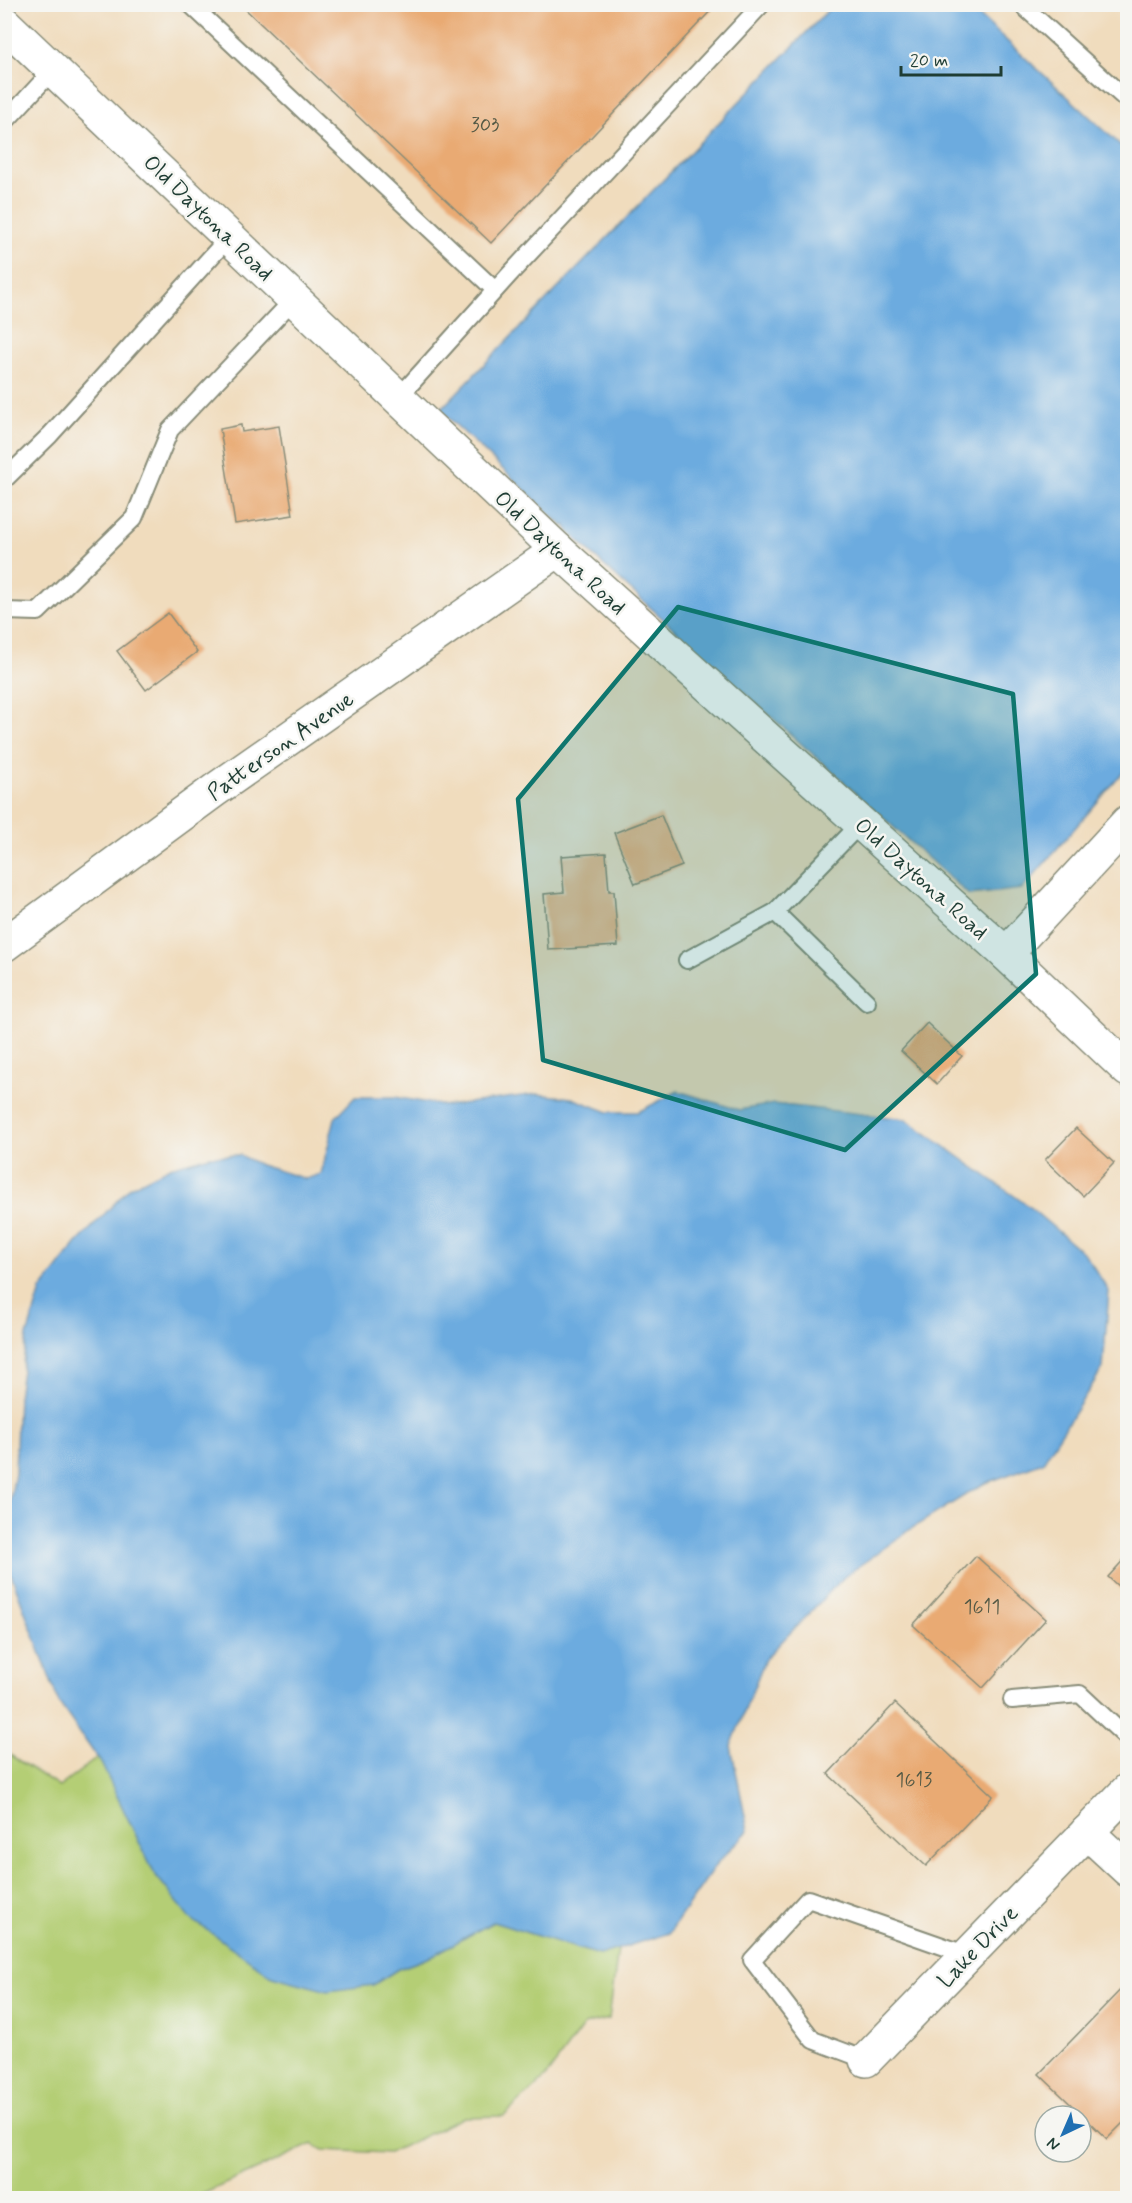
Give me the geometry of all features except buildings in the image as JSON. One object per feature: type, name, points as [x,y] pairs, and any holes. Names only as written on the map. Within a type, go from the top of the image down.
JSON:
[{"type":"street","name":"Old Daytona Road","points":[[4,23],[558,550],[1006,954],[1128,1070]]},
{"type":"street","name":"Patterson Avenue","points":[[4,945],[215,790],[558,550]]},
{"type":"street","points":[[1006,954],[1128,822]]},
{"type":"street","name":"Lake Drive","points":[[866,2061],[1128,1790]]},
{"type":"street","points":[[1087,1832],[1128,1870]]},
{"type":"lane","points":[[190,4],[495,290]]},
{"type":"lane","points":[[398,398],[495,290],[762,4]]},
{"type":"lane","points":[[1021,4],[1128,101]]},
{"type":"lane","points":[[4,123],[53,70]]},
{"type":"lane","points":[[4,480],[50,435],[229,237]]},
{"type":"lane","points":[[4,611],[38,612],[134,518],[170,430],[294,299]]},
{"type":"lane","points":[[687,960],[775,912],[861,823]]},
{"type":"lane","points":[[775,912],[867,1002]]},
{"type":"lane","points":[[1012,1700],[1080,1694],[1128,1739]]},
{"type":"lane","points":[[866,2061],[813,2040],[752,1960],[808,1899],[968,1955]]},
{"type":"highlighted area","points":[[678,607],[1013,694],[1036,974],[845,1150],[543,1060],[518,799]]},
{"type":"green space","points":[[4,1751],[59,1787],[97,1758],[373,1985],[398,1969],[428,1958],[493,1922],[599,1955],[618,1949],[609,2019],[584,2025],[545,2078],[504,2116],[464,2117],[389,2153],[323,2150],[312,2144],[194,2198],[5,2198]]},
{"type":"water","points":[[833,5],[961,5],[971,8],[1128,152],[1127,768],[1022,889],[969,895],[612,573],[570,533],[565,525],[563,526],[440,410]]},
{"type":"water","points":[[678,1091],[739,1110],[774,1104],[906,1119],[1027,1205],[1085,1254],[1109,1291],[1103,1368],[1043,1462],[983,1484],[909,1530],[844,1577],[765,1659],[731,1746],[748,1831],[718,1862],[669,1933],[599,1955],[493,1922],[428,1958],[398,1969],[373,1985],[328,1991],[272,1976],[190,1918],[154,1873],[101,1763],[59,1703],[5,1558],[5,1529],[15,1473],[18,1397],[27,1336],[41,1290],[76,1244],[130,1187],[170,1167],[210,1156],[240,1155],[260,1165],[306,1179],[321,1174],[335,1118],[355,1097],[395,1097],[446,1106],[537,1094],[572,1098],[608,1112],[638,1112]]}]
